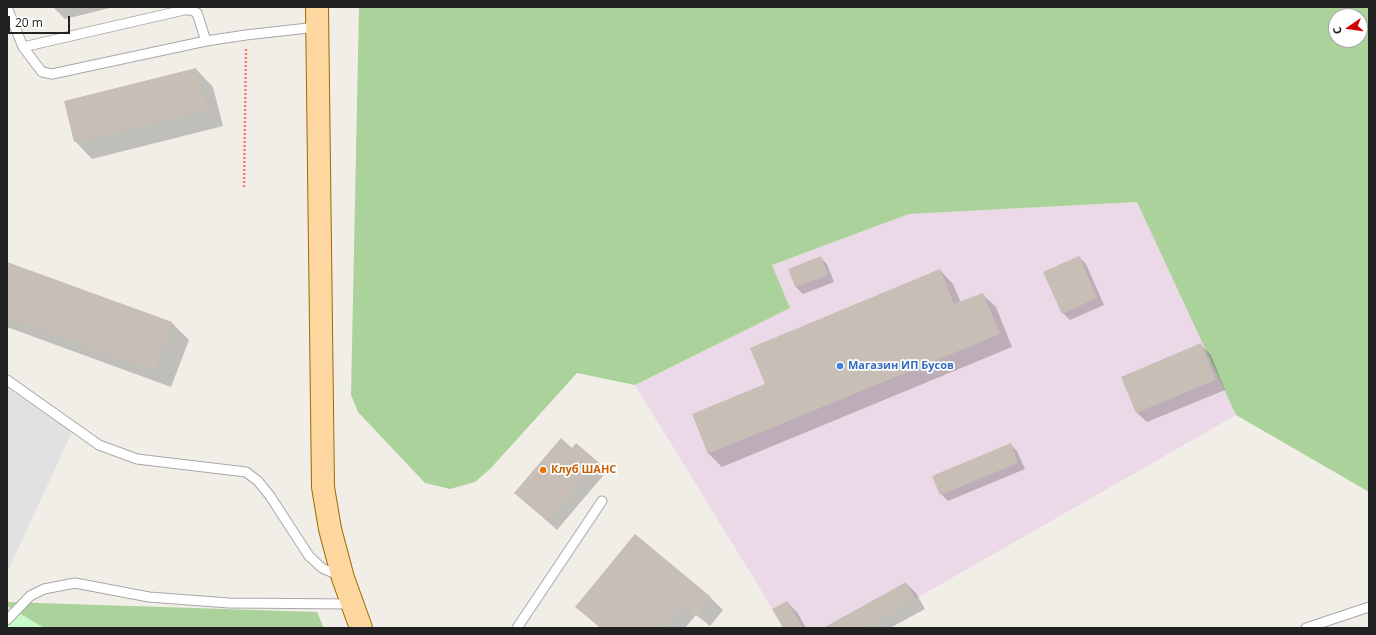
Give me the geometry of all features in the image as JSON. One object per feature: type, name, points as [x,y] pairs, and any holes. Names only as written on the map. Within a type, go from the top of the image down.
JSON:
[{"type":"main road","points":[[317,17],[323,487],[330,529],[343,578],[361,628]]},
{"type":"lane","points":[[7,7],[23,47],[42,72],[52,74],[206,41],[246,34],[317,17]]},
{"type":"lane","points":[[23,47],[184,10],[191,10],[197,13],[206,41]]},
{"type":"lane","points":[[7,380],[99,445],[137,459],[246,472],[258,481],[270,496],[309,556],[322,568],[343,578]]},
{"type":"lane","points":[[517,628],[602,501]]},
{"type":"lane","points":[[7,620],[30,596],[44,589],[75,583],[149,597],[213,602],[265,604],[352,604]]},
{"type":"lane","points":[[1306,628],[1369,607]]},
{"type":"path","points":[[244,187],[246,34]]},
{"type":"shaded area","points":[[1138,202],[1236,415],[915,599],[906,582],[823,628],[803,628],[787,601],[772,609],[635,385],[790,308],[772,265],[909,214]]},
{"type":"shaded area","points":[[7,388],[72,432],[7,573]]},
{"type":"green space","points":[[359,7],[1369,7],[1369,492],[1236,415],[1137,202],[909,214],[772,265],[790,308],[635,385],[577,373],[491,468],[475,482],[450,489],[425,483],[358,412],[351,395]]},
{"type":"green space","points":[[7,602],[317,612],[324,628],[44,628],[7,606]]},
{"type":"green space","points":[[7,606],[44,628],[7,628]]},
{"type":"building","points":[[196,68],[206,109],[74,142],[64,101]]},
{"type":"building","points":[[821,256],[828,275],[795,287],[788,269]]},
{"type":"building","points":[[1079,256],[1097,298],[1062,314],[1043,272]]},
{"type":"building","points":[[7,262],[172,322],[154,370],[7,317]]},
{"type":"building","name":"Магазин ИП Бусов","points":[[940,269],[954,304],[983,293],[1000,334],[708,454],[692,414],[765,384],[750,348]]},
{"type":"building","points":[[1201,343],[1216,380],[1136,413],[1121,377]]},
{"type":"building","points":[[561,438],[572,448],[576,443],[597,461],[547,521],[514,493]]},
{"type":"building","points":[[1011,443],[1018,463],[940,495],[932,476]]},
{"type":"building","points":[[635,534],[711,597],[697,614],[683,603],[662,628],[601,628],[575,607]]},
{"type":"building","points":[[906,582],[915,599],[862,628],[823,628]]},
{"type":"building","points":[[787,601],[803,628],[783,628],[772,609]]},
{"type":"place","name":"Магазин ИП Бусов","points":[[840,366]]},
{"type":"place","name":"Клуб ШАНС","points":[[543,470]]}]
